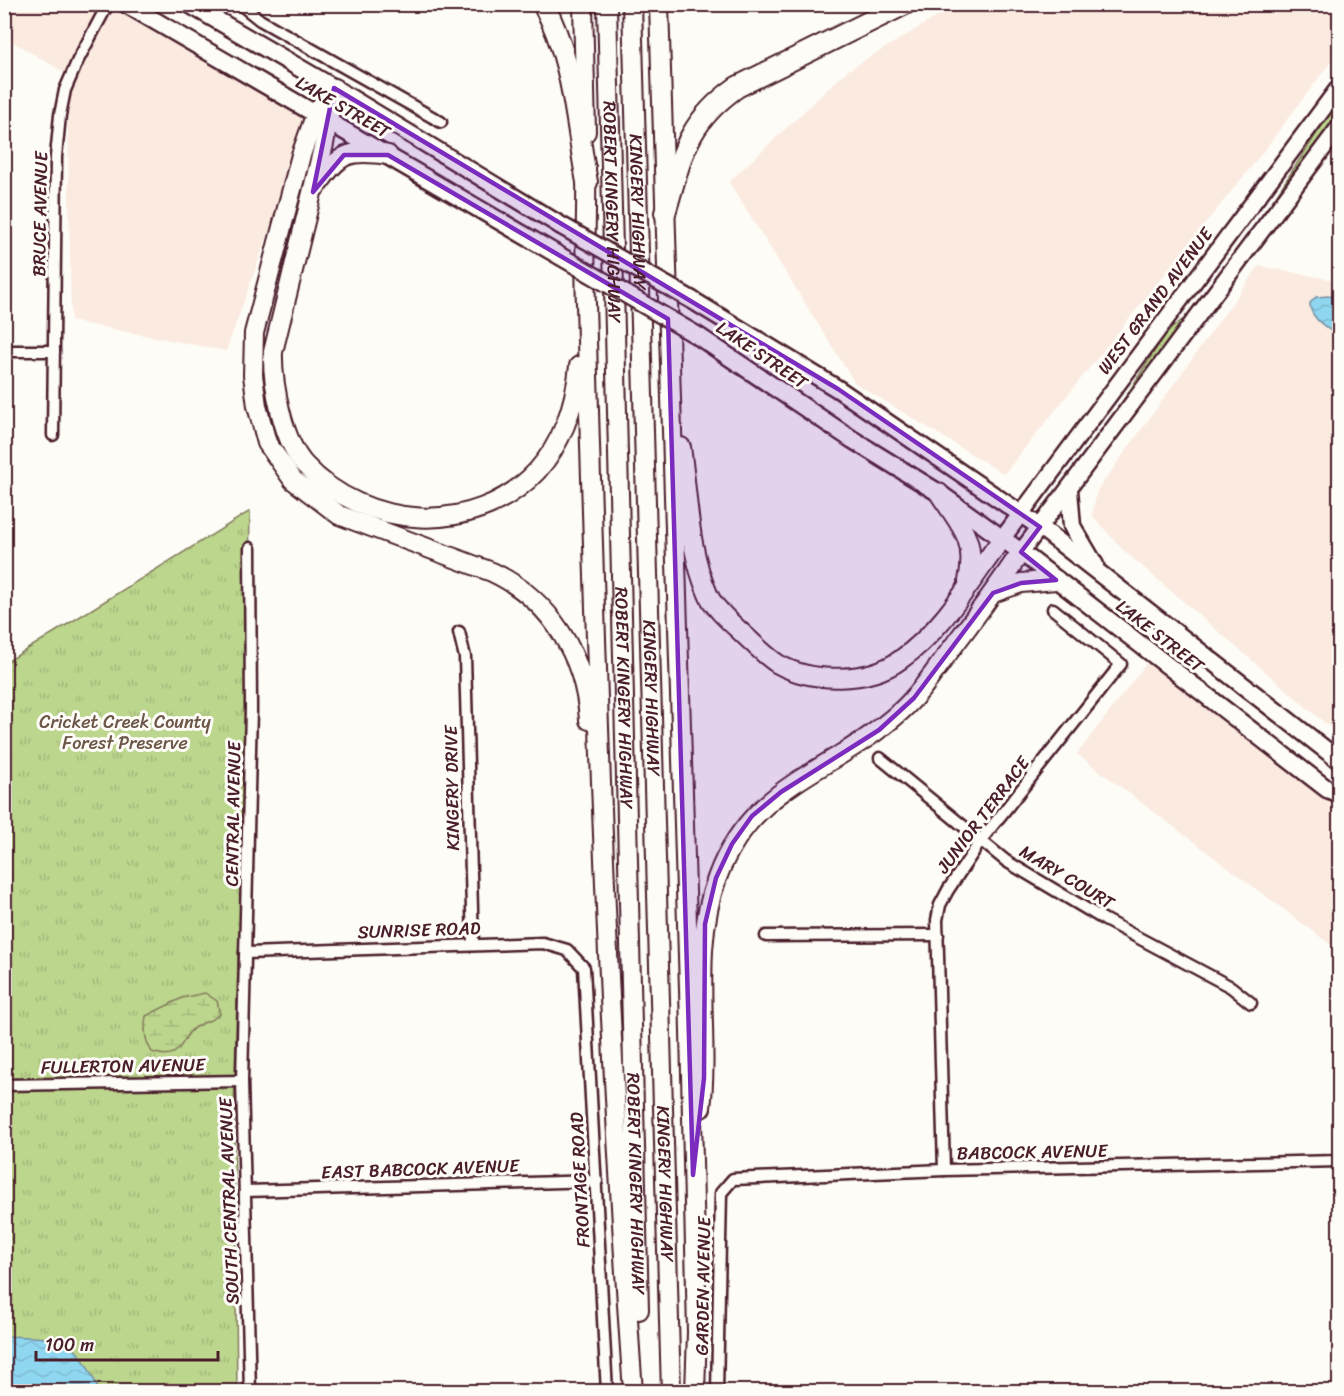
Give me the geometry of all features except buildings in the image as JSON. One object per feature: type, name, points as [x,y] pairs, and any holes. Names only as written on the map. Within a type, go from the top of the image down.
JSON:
[{"type":"highway","points":[[543,4],[559,39],[565,62],[587,183]]},
{"type":"highway","points":[[583,4],[587,183],[585,299],[610,991]]},
{"type":"highway","name":"ROBERT KINGERY HIGHWAY","points":[[607,4],[640,1392]]},
{"type":"highway","name":"KINGERY HIGHWAY","points":[[632,4],[671,1392]]},
{"type":"highway","points":[[658,4],[693,1175],[697,1332],[694,1392]]},
{"type":"highway","points":[[665,213],[690,135],[716,103],[737,87],[904,4]]},
{"type":"highway","points":[[334,88],[301,154],[254,333],[255,396],[267,443],[293,480],[339,515],[512,582],[543,606],[557,626],[576,663],[588,706],[610,991],[633,1392]]},
{"type":"highway","points":[[322,116],[313,192],[276,336],[272,372],[282,421],[303,464],[336,493],[377,511],[427,519],[459,515],[506,495],[537,471],[556,444],[572,408],[578,382],[585,299]]},
{"type":"highway","points":[[313,192],[328,170],[344,155],[355,152],[388,155]]},
{"type":"highway","points":[[669,356],[698,570],[709,597],[735,626],[777,664],[797,672],[827,677],[867,675],[899,661],[933,632],[1002,539]]},
{"type":"highway","points":[[939,493],[966,534],[972,552],[967,585]]},
{"type":"highway","points":[[693,1175],[705,1078],[705,924],[717,878],[732,844],[752,816],[781,792],[879,730],[915,698],[1021,552]]},
{"type":"highway","points":[[993,593],[1021,583],[1056,580]]},
{"type":"main road","name":"LAKE STREET","points":[[126,4],[698,336],[853,440],[939,493],[1021,552],[1328,789],[1340,794]]},
{"type":"main road","name":"LAKE STREET","points":[[189,4],[334,88],[561,225],[692,300],[838,389],[1040,527],[1340,761]]},
{"type":"main road","name":"WEST GRAND AVENUE","points":[[1002,539],[1340,86]]},
{"type":"main road","points":[[1021,552],[1340,126]]},
{"type":"main road","points":[[1069,490],[1072,526],[1100,574]]},
{"type":"street","name":"BRUCE AVENUE","points":[[53,435],[57,157],[60,115],[70,77],[108,4]]},
{"type":"street","points":[[240,4],[260,20],[441,122]]},
{"type":"street","points":[[4,351],[54,351]]},
{"type":"street","name":"CENTRAL AVENUE","points":[[242,1081],[251,708],[250,548]]},
{"type":"street","name":"JUNIOR TERRACE","points":[[944,1170],[938,935],[940,905],[982,839],[1122,664],[1053,609]]},
{"type":"street","name":"KINGERY DRIVE","points":[[459,632],[465,657],[473,945]]},
{"type":"street","name":"MARY COURT","points":[[880,758],[1016,867],[1105,920],[1231,987],[1251,1003]]},
{"type":"street","points":[[766,936],[938,935]]},
{"type":"street","name":"SUNRISE ROAD","points":[[246,953],[543,943],[567,950],[584,968]]},
{"type":"street","name":"FRONTAGE ROAD","points":[[584,968],[607,1392]]},
{"type":"street","name":"FULLERTON AVENUE","points":[[4,1085],[242,1081]]},
{"type":"street","name":"SOUTH CENTRAL AVENUE","points":[[242,1081],[250,1392]]},
{"type":"street","name":"BABCOCK AVENUE","points":[[728,1183],[740,1177],[1340,1161]]},
{"type":"street","name":"EAST BABCOCK AVENUE","points":[[245,1191],[597,1181]]},
{"type":"street","name":"GARDEN AVENUE","points":[[717,1392],[722,1193],[728,1183]]},
{"type":"highlighted area","points":[[334,88],[838,389],[1040,527],[1021,552],[1056,580],[1021,583],[993,593],[914,698],[879,730],[781,792],[752,816],[732,844],[716,878],[705,924],[704,1078],[693,1175],[668,319],[388,155],[344,155],[313,192]]},
{"type":"shaded area","points":[[958,4],[1339,5],[1339,51],[1259,157],[1004,474],[855,383],[729,182],[847,71]]},
{"type":"shaded area","points":[[5,5],[119,5],[311,115],[226,351],[71,321],[67,74],[5,37]]},
{"type":"shaded area","points":[[1259,266],[1339,281],[1339,735],[1122,549],[1092,515],[1097,491]]},
{"type":"shaded area","points":[[1149,660],[1339,800],[1339,951],[1077,754]]},
{"type":"green space","points":[[1339,99],[1339,109],[1325,132],[1276,196]]},
{"type":"green space","points":[[1182,320],[1185,321],[1121,404],[1166,333]]},
{"type":"green space","name":"Cricket Creek County Forest Preserve","points":[[250,511],[244,862],[238,958],[234,1111],[237,1391],[5,1392],[5,663]]},
{"type":"green space","points":[[205,993],[217,1001],[220,1014],[189,1032],[176,1052],[162,1054],[152,1052],[146,1035],[146,1016],[182,998]]},
{"type":"water","points":[[1316,297],[1339,298],[1339,337],[1320,322],[1311,308],[1310,303]]},
{"type":"water","points":[[5,1336],[54,1339],[64,1342],[74,1348],[82,1358],[99,1391],[5,1391]]}]
